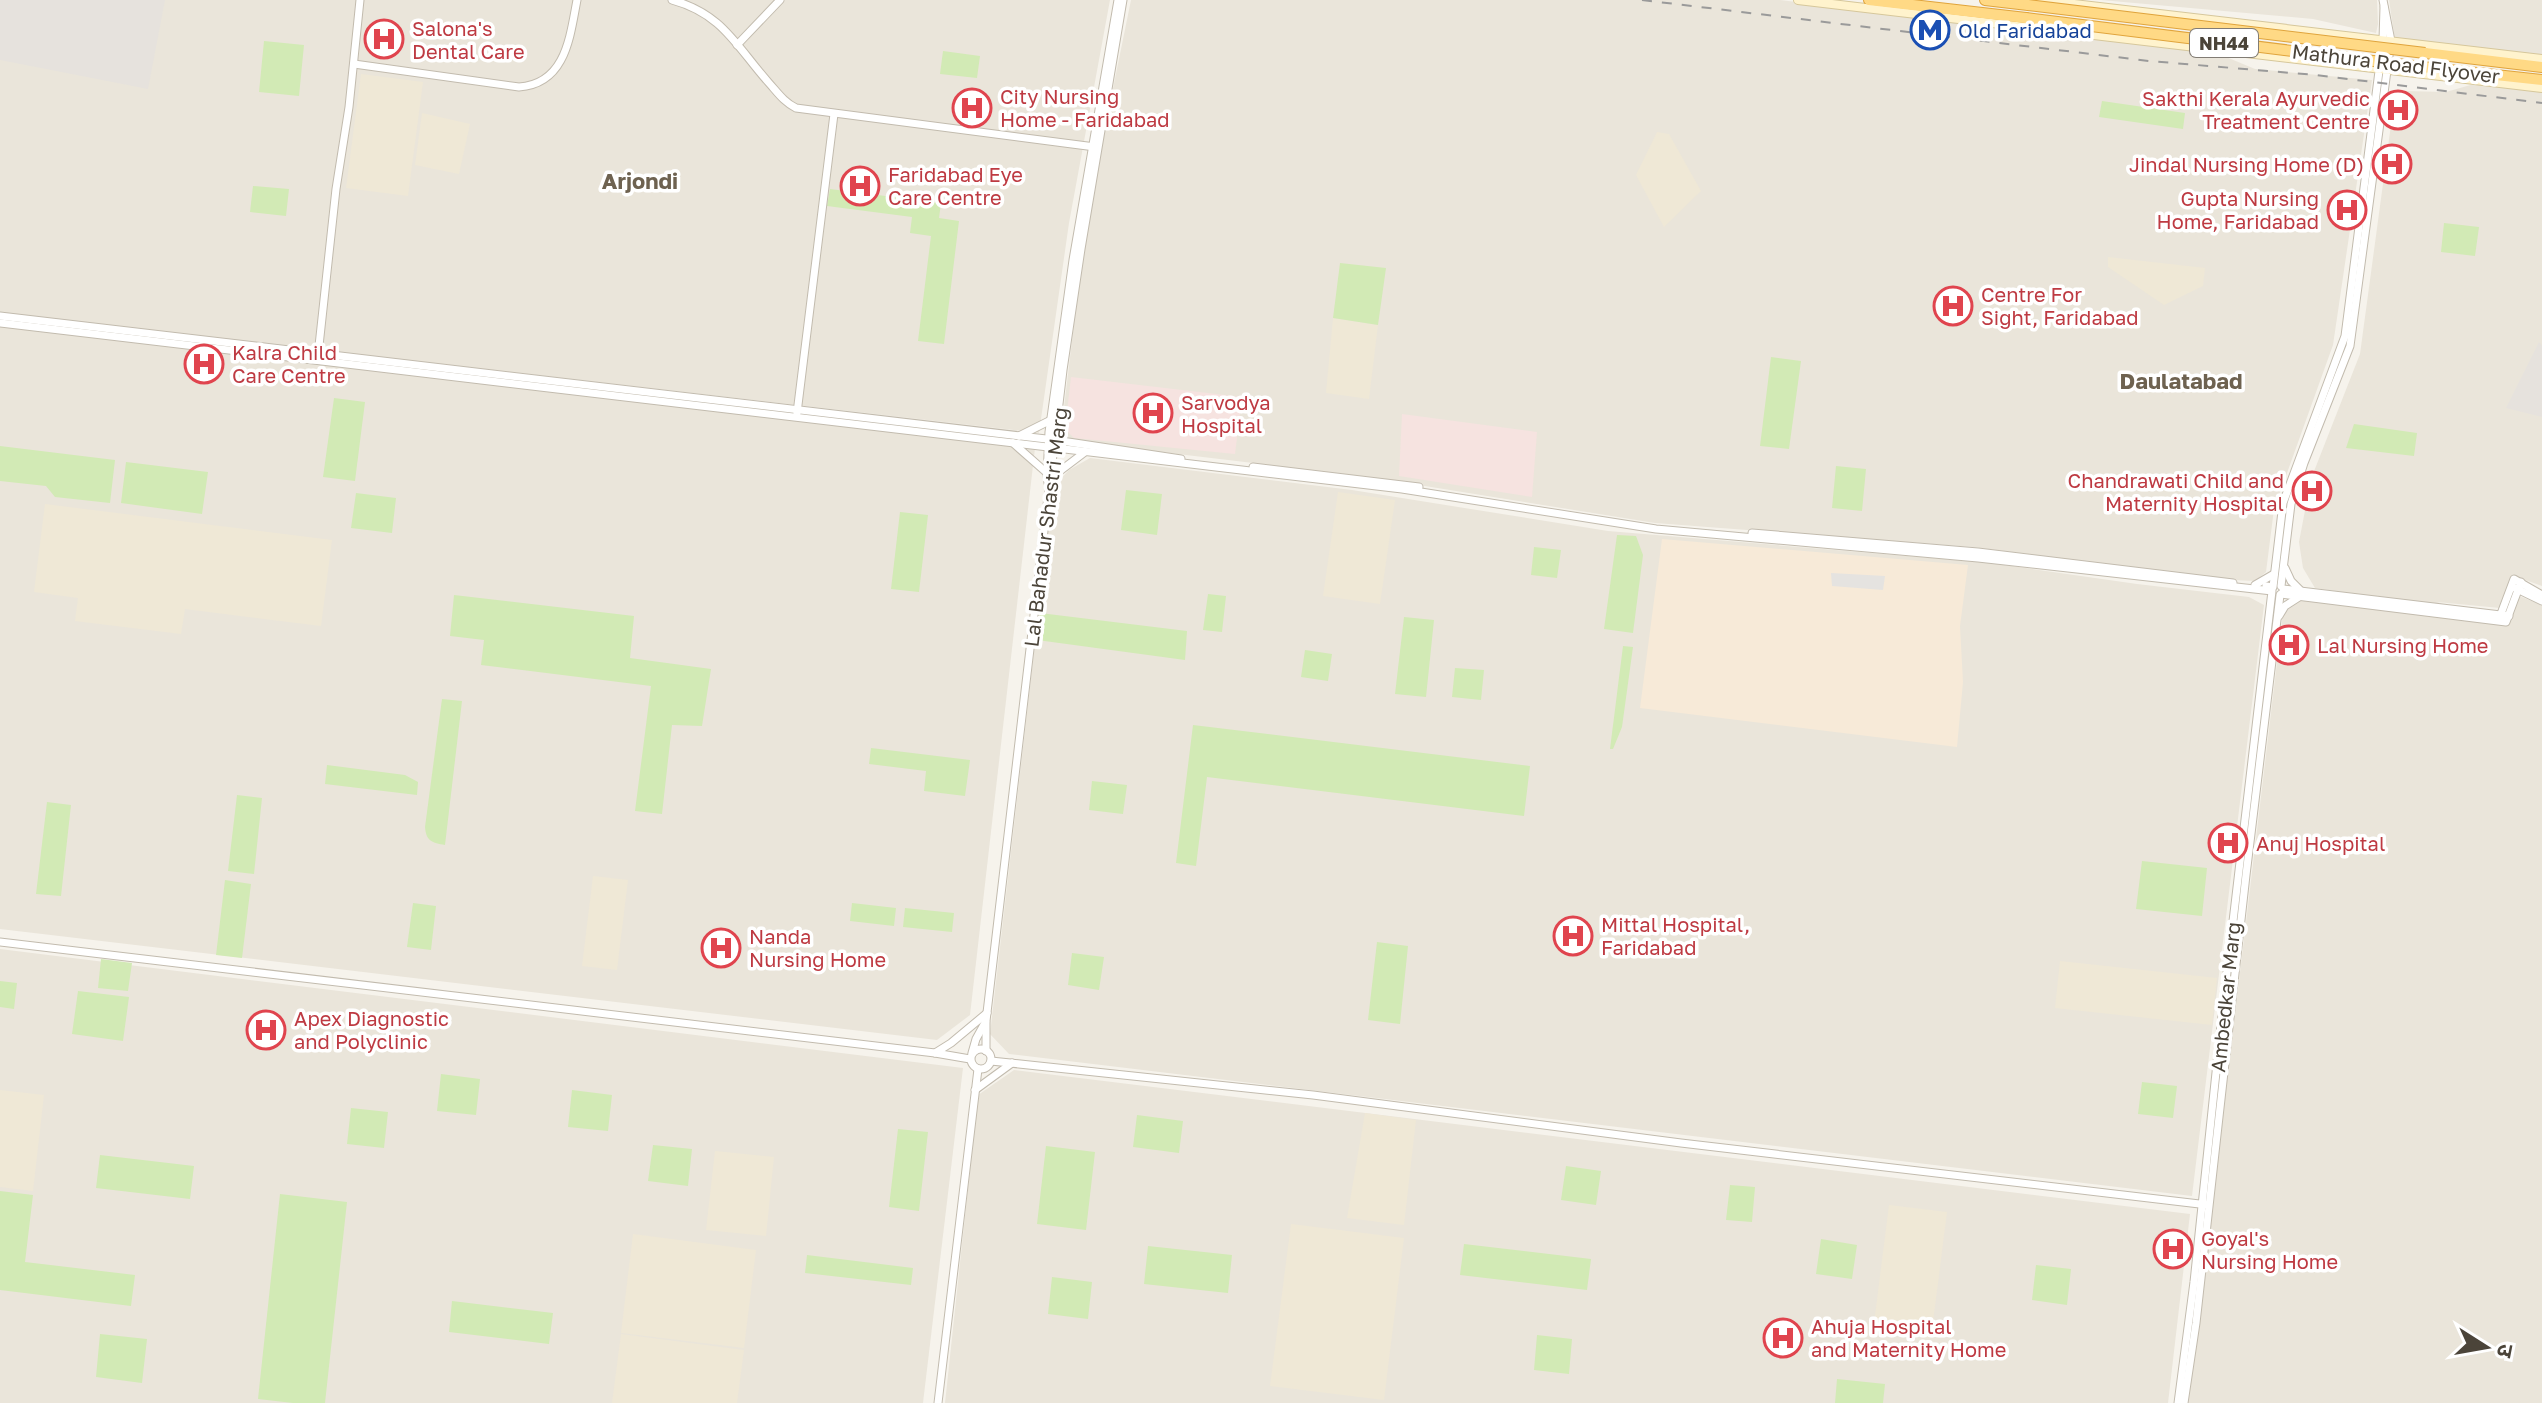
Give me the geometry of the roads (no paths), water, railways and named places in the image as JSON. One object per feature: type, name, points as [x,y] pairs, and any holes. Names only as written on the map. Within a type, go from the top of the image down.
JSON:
[{"type":"highway","name":"Mathura Road Flyover","points":[[1869,0],[2542,80]]},
{"type":"highway","name":"Mathura Road Flyover","points":[[1985,0],[2542,67]]},
{"type":"main road","points":[[1798,0],[2450,76]]},
{"type":"main road","points":[[2040,0],[2542,59]]},
{"type":"main road","points":[[2327,62],[2336,50],[2331,34]]},
{"type":"main road","points":[[2418,72],[2412,67],[2411,55],[2421,45]]},
{"type":"main road","points":[[2384,69],[2542,88]]},
{"type":"street","points":[[317,357],[360,0]]},
{"type":"street","points":[[354,64],[529,86],[557,69],[564,57],[577,0]]},
{"type":"street","points":[[672,0],[705,12],[718,23],[788,104],[798,108],[1095,147]]},
{"type":"street","points":[[737,45],[780,0]]},
{"type":"street","points":[[1052,444],[1051,420],[1073,260],[1121,0]]},
{"type":"street","name":"Ambedkar Marg","points":[[2178,1403],[2205,1205],[2278,590],[2291,504],[2350,346],[2387,40],[2384,3]]},
{"type":"street","name":"Ambedkar Marg","points":[[2184,1403],[2196,1323],[2205,1205],[2271,602],[2278,590],[2275,573],[2283,503],[2345,336],[2384,69]]},
{"type":"street","points":[[797,414],[834,114]]},
{"type":"street","name":"Lal Bahadur Shastri Marg","points":[[971,1056],[986,1017],[1052,444],[1095,147]]},
{"type":"street","points":[[1,320],[1403,484],[1656,525],[1978,552],[2502,618],[2517,586]]},
{"type":"street","points":[[1015,440],[1051,420]]},
{"type":"street","points":[[1015,440],[1049,478],[1085,452]]},
{"type":"street","points":[[1052,444],[1085,452],[1402,489],[1656,529],[2255,587],[2271,602]]},
{"type":"street","points":[[2284,562],[2291,581],[2301,594]]},
{"type":"street","points":[[2255,587],[2275,573]]},
{"type":"street","points":[[2517,586],[2542,595]]},
{"type":"street","points":[[2517,586],[2542,601]]},
{"type":"street","points":[[2275,626],[2285,606],[2301,594]]},
{"type":"street","points":[[0,942],[971,1056]]},
{"type":"street","points":[[986,1017],[986,1051]]},
{"type":"street","points":[[935,1053],[986,1017]]},
{"type":"street","points":[[977,1049],[986,1051],[991,1061],[985,1069],[978,1069],[973,1066],[971,1056],[977,1049]]},
{"type":"street","points":[[991,1061],[1341,1099],[2205,1205]]},
{"type":"street","points":[[974,1091],[1012,1063]]},
{"type":"street","points":[[938,1403],[978,1069]]},
{"type":"railway","points":[[1642,0],[2149,61],[2316,75],[2542,103]]},
{"type":"place","name":"Old Faridabad","points":[[1930,30]]},
{"type":"place","name":"Salona's Dental Care","points":[[384,39]]},
{"type":"place","name":"City Nursing Home - Faridabad","points":[[972,108]]},
{"type":"place","name":"Sakthi Kerala Ayurvedic Treatment Centre","points":[[2398,110]]},
{"type":"place","name":"Jindal Nursing Home (D)","points":[[2392,164]]},
{"type":"place","name":"Faridabad Eye Care Centre","points":[[860,186]]},
{"type":"place","name":"Gupta Nursing Home, Faridabad","points":[[2347,210]]},
{"type":"place","name":"Centre For Sight, Faridabad","points":[[1953,306]]},
{"type":"place","name":"Kalra Child Care Centre","points":[[204,364]]},
{"type":"place","name":"Sarvodya Hospital","points":[[1153,413]]},
{"type":"place","name":"Chandrawati Child and Maternity Hospital","points":[[2312,491]]},
{"type":"place","name":"Lal Nursing Home","points":[[2289,645]]},
{"type":"place","name":"Anuj Hospital","points":[[2228,843]]},
{"type":"place","name":"Mittal Hospital, Faridabad","points":[[1573,936]]},
{"type":"place","name":"Nanda Nursing Home","points":[[721,948]]},
{"type":"place","name":"Apex Diagnostic and Polyclinic","points":[[266,1030]]},
{"type":"place","name":"Goyal's Nursing Home","points":[[2173,1249]]},
{"type":"place","name":"Ahuja Hospital and Maternity Home","points":[[1783,1338]]},
{"type":"district","name":"Arjondi","points":[[640,180]]},
{"type":"district","name":"Daulatabad","points":[[2181,380]]}]
